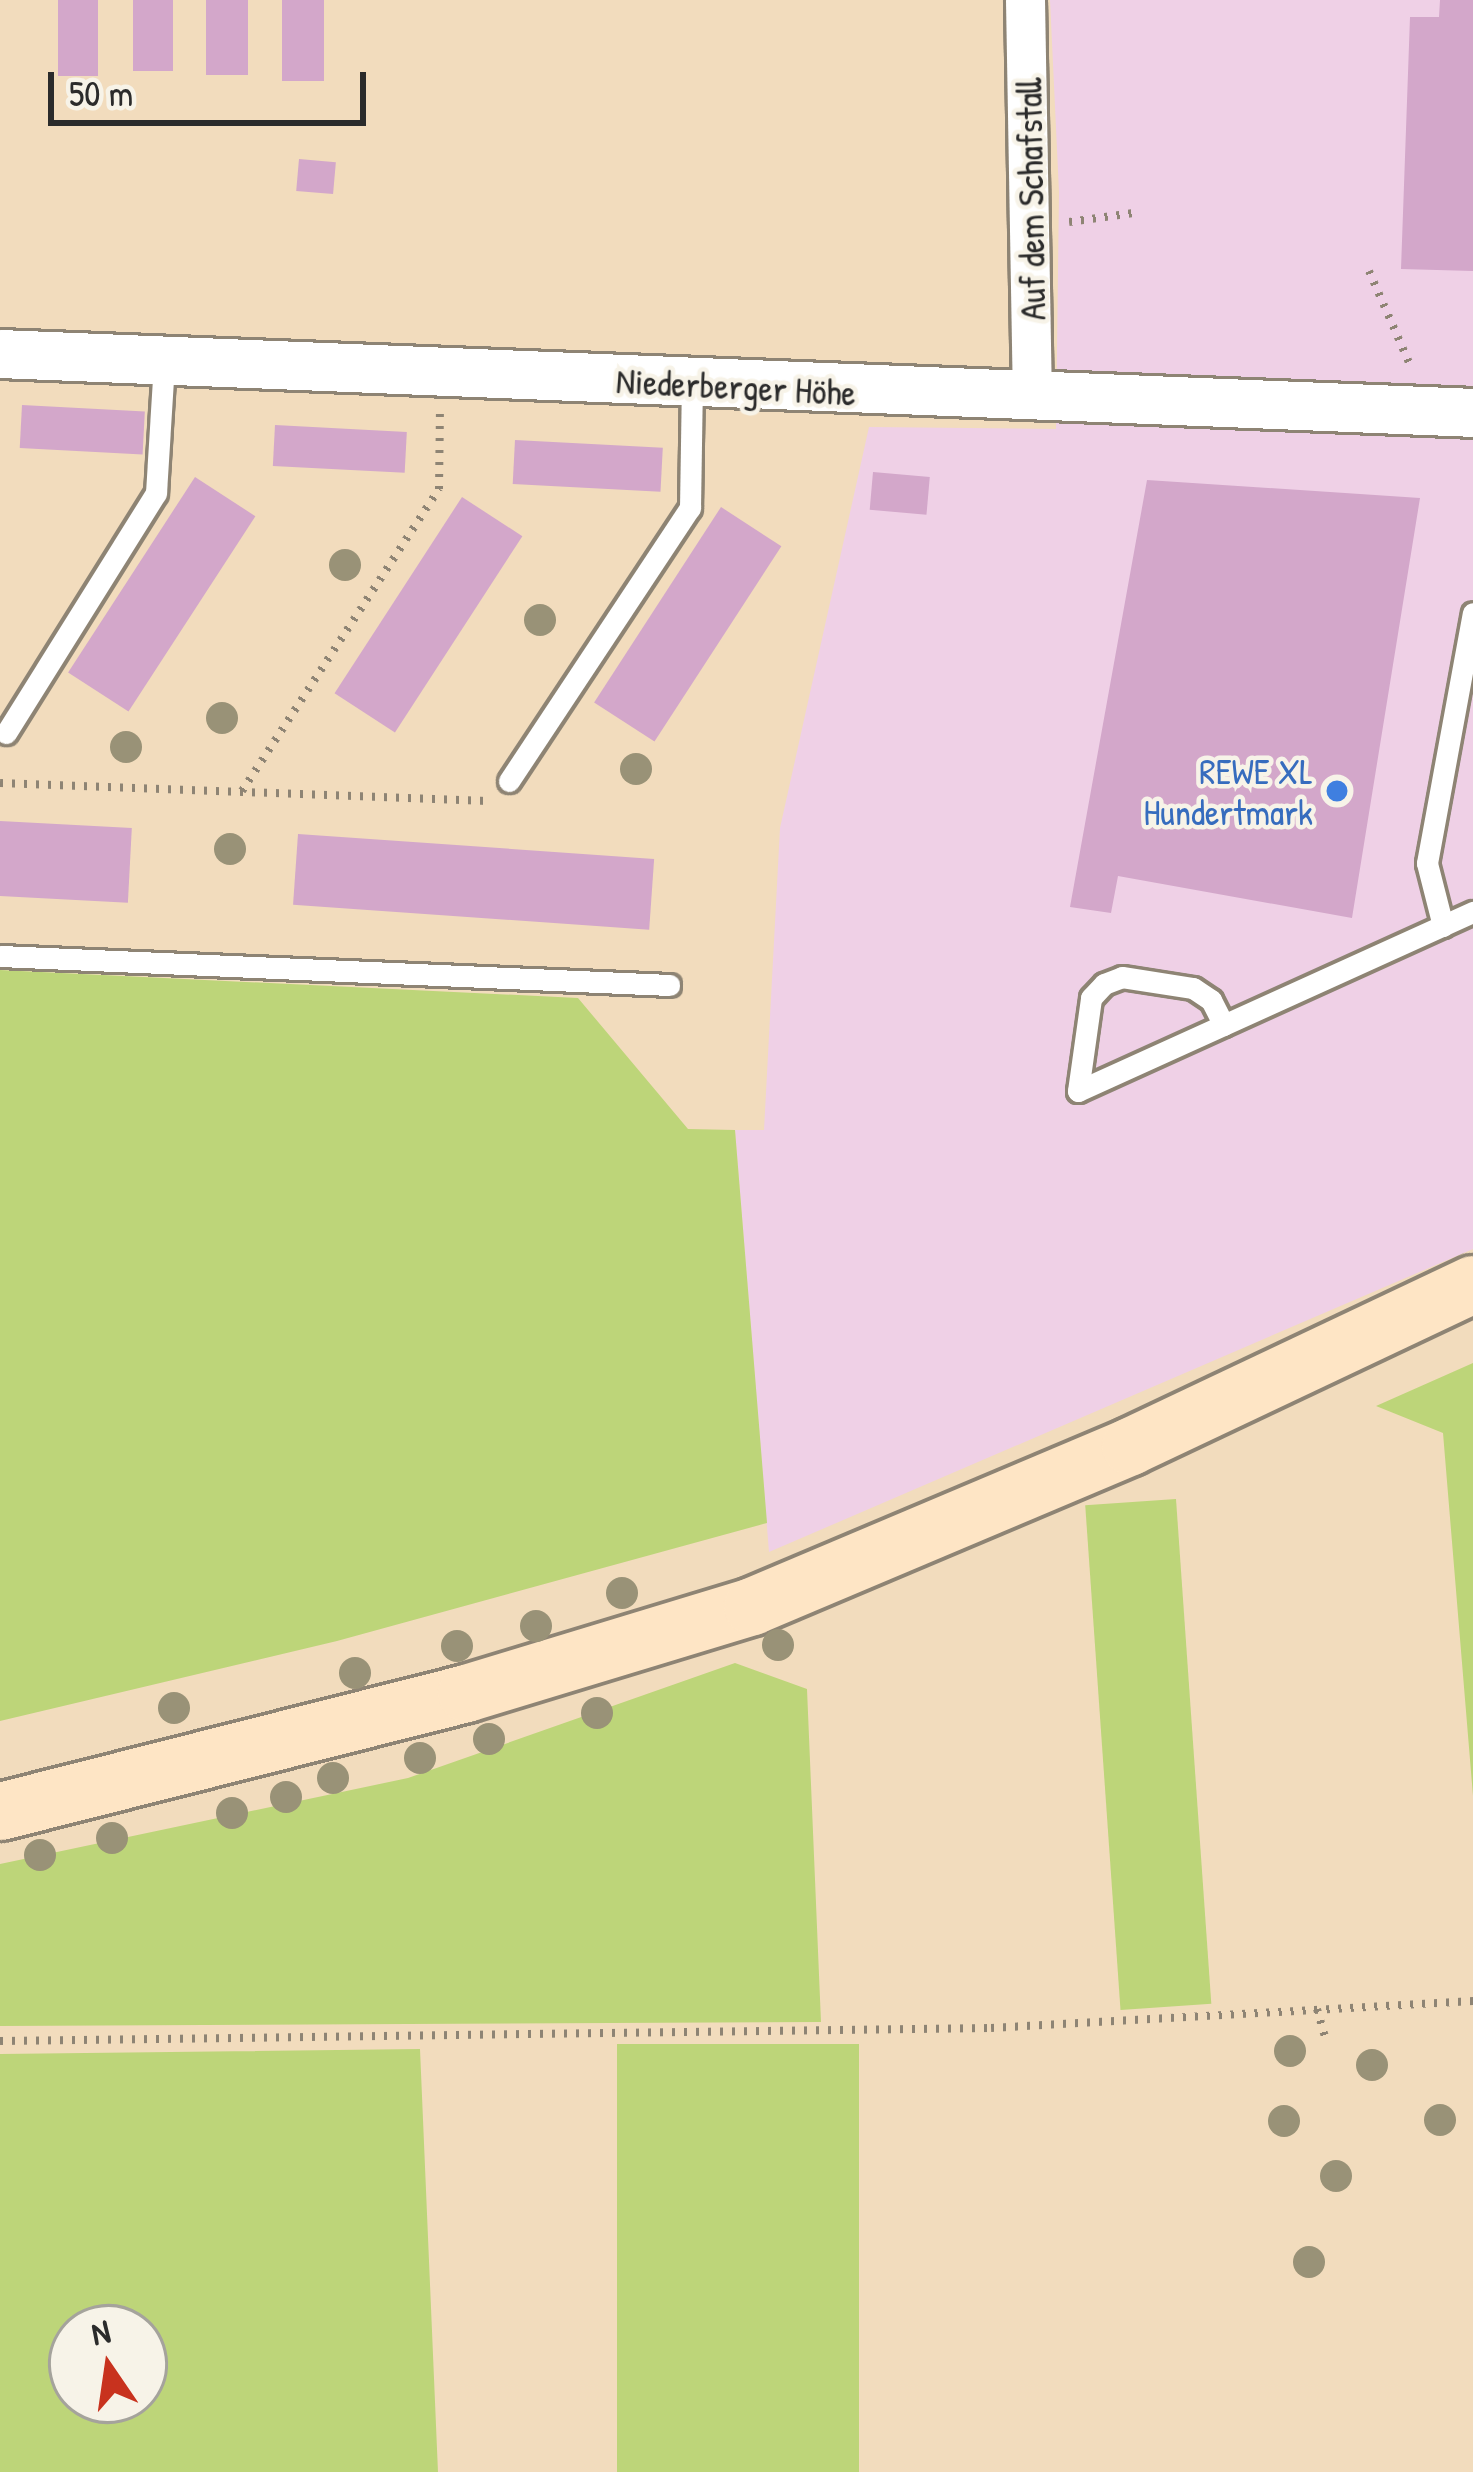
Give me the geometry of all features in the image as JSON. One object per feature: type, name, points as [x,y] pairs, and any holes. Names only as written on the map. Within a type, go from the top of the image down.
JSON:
[{"type":"main road","points":[[0,1811],[466,1694],[752,1606],[1130,1447],[1473,1284]]},
{"type":"street","name":"Auf dem Schafstall","points":[[1025,0],[1032,397]]},
{"type":"street","name":"Niederberger Höhe","points":[[0,354],[1473,412]]},
{"type":"lane","points":[[6,733],[156,494],[164,361]]},
{"type":"lane","points":[[509,781],[690,508],[692,384]]},
{"type":"lane","points":[[1443,926],[1427,862],[1473,613]]},
{"type":"lane","points":[[1224,1025],[1210,1000],[1192,988],[1122,977],[1104,984],[1091,998],[1078,1091],[1119,1072],[1224,1025],[1473,912]]},
{"type":"lane","points":[[0,956],[669,985]]},
{"type":"path","points":[[1032,227],[1133,213]]},
{"type":"path","points":[[1369,271],[1410,365]]},
{"type":"path","points":[[242,791],[439,489],[440,374]]},
{"type":"path","points":[[0,783],[516,802],[509,781]]},
{"type":"path","points":[[0,2041],[969,2029],[1473,2001]]},
{"type":"path","points":[[1317,2009],[1327,2041]]},
{"type":"shaded area","points":[[1050,0],[1473,0],[1473,1249],[769,1552],[735,1130],[764,1130],[780,828],[869,427],[1056,429],[1059,192]]},
{"type":"green space","points":[[0,970],[578,998],[688,1129],[735,1130],[767,1523],[337,1641],[0,1721]]},
{"type":"green space","points":[[1473,1363],[1473,1796],[1443,1433],[1376,1406]]},
{"type":"green space","points":[[1176,1499],[1211,2004],[1121,2010],[1085,1505]]},
{"type":"green space","points":[[735,1663],[807,1689],[821,2022],[0,2026],[0,1864],[408,1778]]},
{"type":"green space","points":[[617,2044],[859,2044],[859,2472],[617,2472]]},
{"type":"green space","points":[[420,2049],[438,2472],[0,2472],[0,2054]]},
{"type":"building","points":[[58,0],[98,0],[98,76],[58,76]]},
{"type":"building","points":[[133,0],[173,0],[173,71],[133,71]]},
{"type":"building","points":[[206,0],[248,0],[248,75],[206,75]]},
{"type":"building","points":[[282,0],[324,0],[324,81],[282,81]]},
{"type":"building","points":[[1440,0],[1473,0],[1473,271],[1401,269],[1410,17],[1439,17]]},
{"type":"building","points":[[299,159],[336,162],[333,194],[296,191]]},
{"type":"building","points":[[22,405],[145,411],[143,454],[20,448]]},
{"type":"building","points":[[275,425],[407,432],[405,473],[273,466]]},
{"type":"building","points":[[515,440],[663,448],[660,492],[513,484]]},
{"type":"building","points":[[873,472],[930,477],[926,515],[870,510]]},
{"type":"building","points":[[195,477],[255,516],[128,712],[68,672]]},
{"type":"building","points":[[1147,480],[1420,498],[1352,918],[1118,876],[1111,913],[1070,907]]},
{"type":"building","points":[[462,497],[522,536],[395,732],[335,693]]},
{"type":"building","points":[[721,507],[781,546],[654,742],[594,702]]},
{"type":"building","points":[[0,821],[132,828],[128,903],[0,896]]},
{"type":"building","points":[[298,834],[654,859],[649,930],[293,905]]},
{"type":"place","name":"REWE XL Hundertmark","points":[[1337,791]]}]
